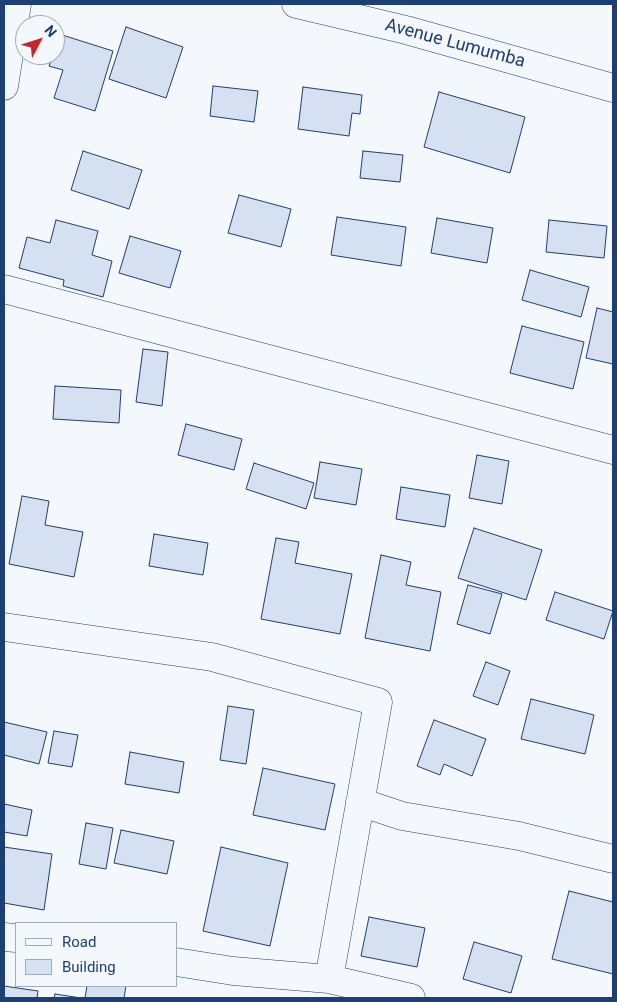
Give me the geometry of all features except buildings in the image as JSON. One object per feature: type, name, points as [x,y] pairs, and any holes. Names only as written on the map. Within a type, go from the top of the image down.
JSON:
[{"type":"street","points":[[4,86],[17,4]]},
{"type":"street","name":"Avenue Lumumba","points":[[296,4],[406,30],[613,88]]},
{"type":"street","points":[[4,289],[613,450]]},
{"type":"street","points":[[4,627],[212,657],[378,702],[329,979]]},
{"type":"street","points":[[360,802],[402,816],[519,836],[613,859]]},
{"type":"street","points":[[178,962],[233,971],[329,979],[412,998]]}]
